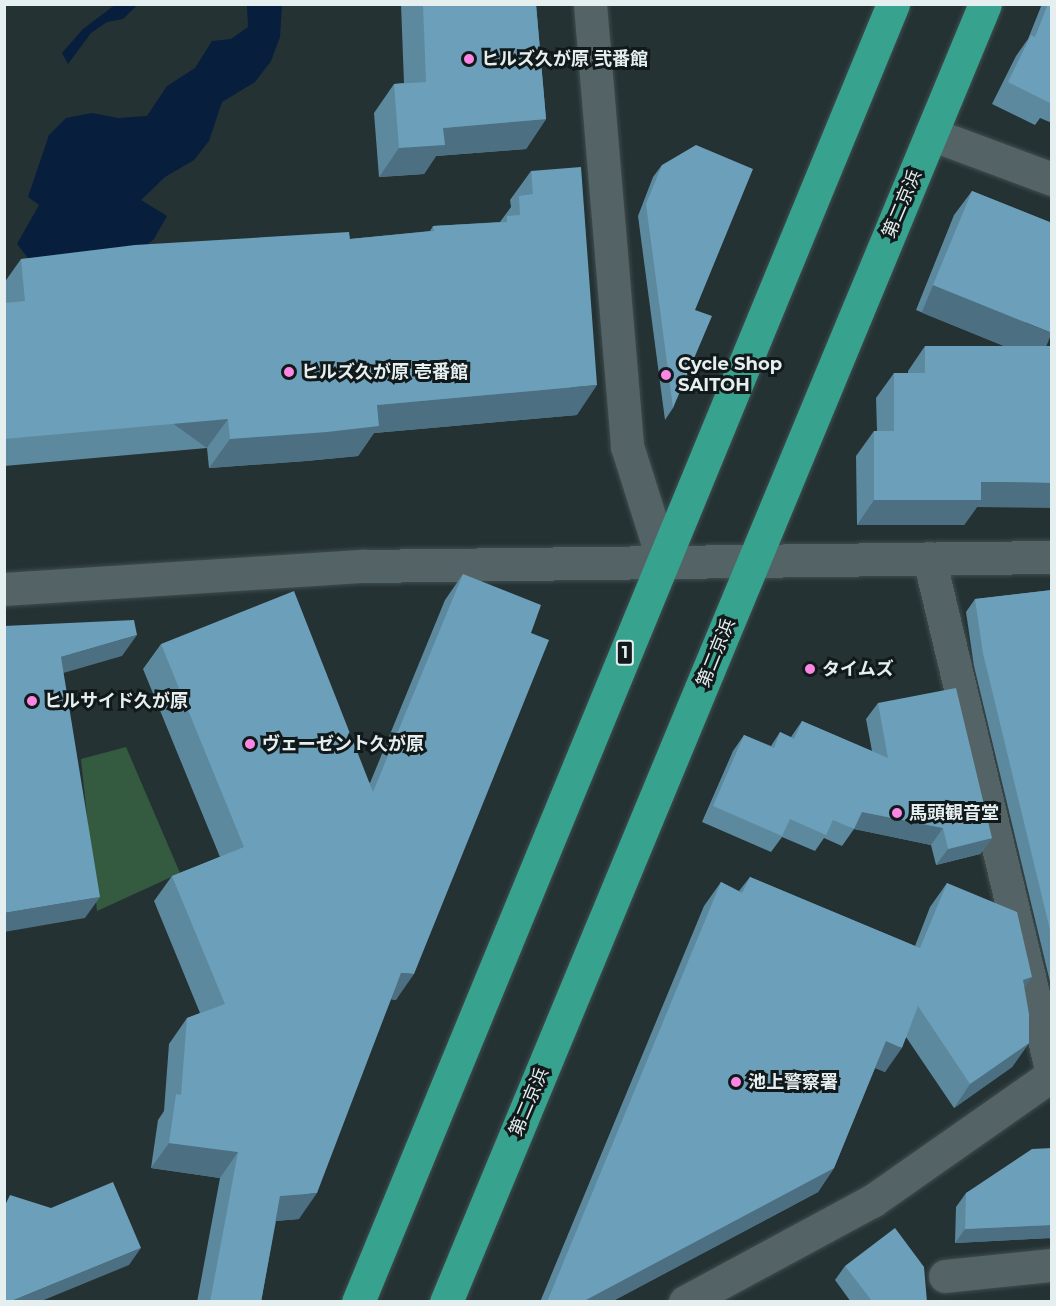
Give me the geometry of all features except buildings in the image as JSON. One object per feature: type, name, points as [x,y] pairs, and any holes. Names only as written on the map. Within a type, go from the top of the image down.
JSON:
[{"type":"highway","name":"1","points":[[358,1302],[893,4]]},
{"type":"highway","name":"第二京浜","points":[[446,1302],[985,4]]},
{"type":"street","points":[[590,4],[627,446],[663,560]]},
{"type":"street","points":[[931,134],[1052,179]]},
{"type":"street","points":[[4,589],[363,566],[663,560],[1052,557]]},
{"type":"street","points":[[685,1302],[872,1201],[1052,1074],[929,558]]},
{"type":"street","points":[[945,1276],[1052,1265]]},
{"type":"green space","points":[[126,747],[180,873],[97,911],[81,759]]},
{"type":"water","points":[[116,4],[137,5],[123,19],[107,22],[91,33],[68,64],[62,53],[83,29]]},
{"type":"water","points":[[247,5],[282,5],[280,37],[271,61],[255,82],[222,102],[209,141],[194,160],[165,177],[141,200],[167,216],[154,239],[130,258],[31,262],[17,244],[39,205],[28,197],[49,135],[66,118],[92,113],[118,118],[147,116],[167,86],[195,68],[212,41],[231,39],[248,27]]},
{"type":"place","name":"ヒルズ久が原 弐番館","points":[[469,59]]},
{"type":"place","name":"ヒルズ久が原 壱番館","points":[[289,372]]},
{"type":"place","name":"Cycle Shop SAITOH","points":[[666,375]]},
{"type":"place","name":"タイムズ","points":[[810,669]]},
{"type":"place","name":"ヒルサイド久が原","points":[[32,701]]},
{"type":"place","name":"ヴェーゼント久が原","points":[[250,744]]},
{"type":"place","name":"馬頭観音堂","points":[[897,813]]},
{"type":"place","name":"池上警察署","points":[[736,1082]]}]
